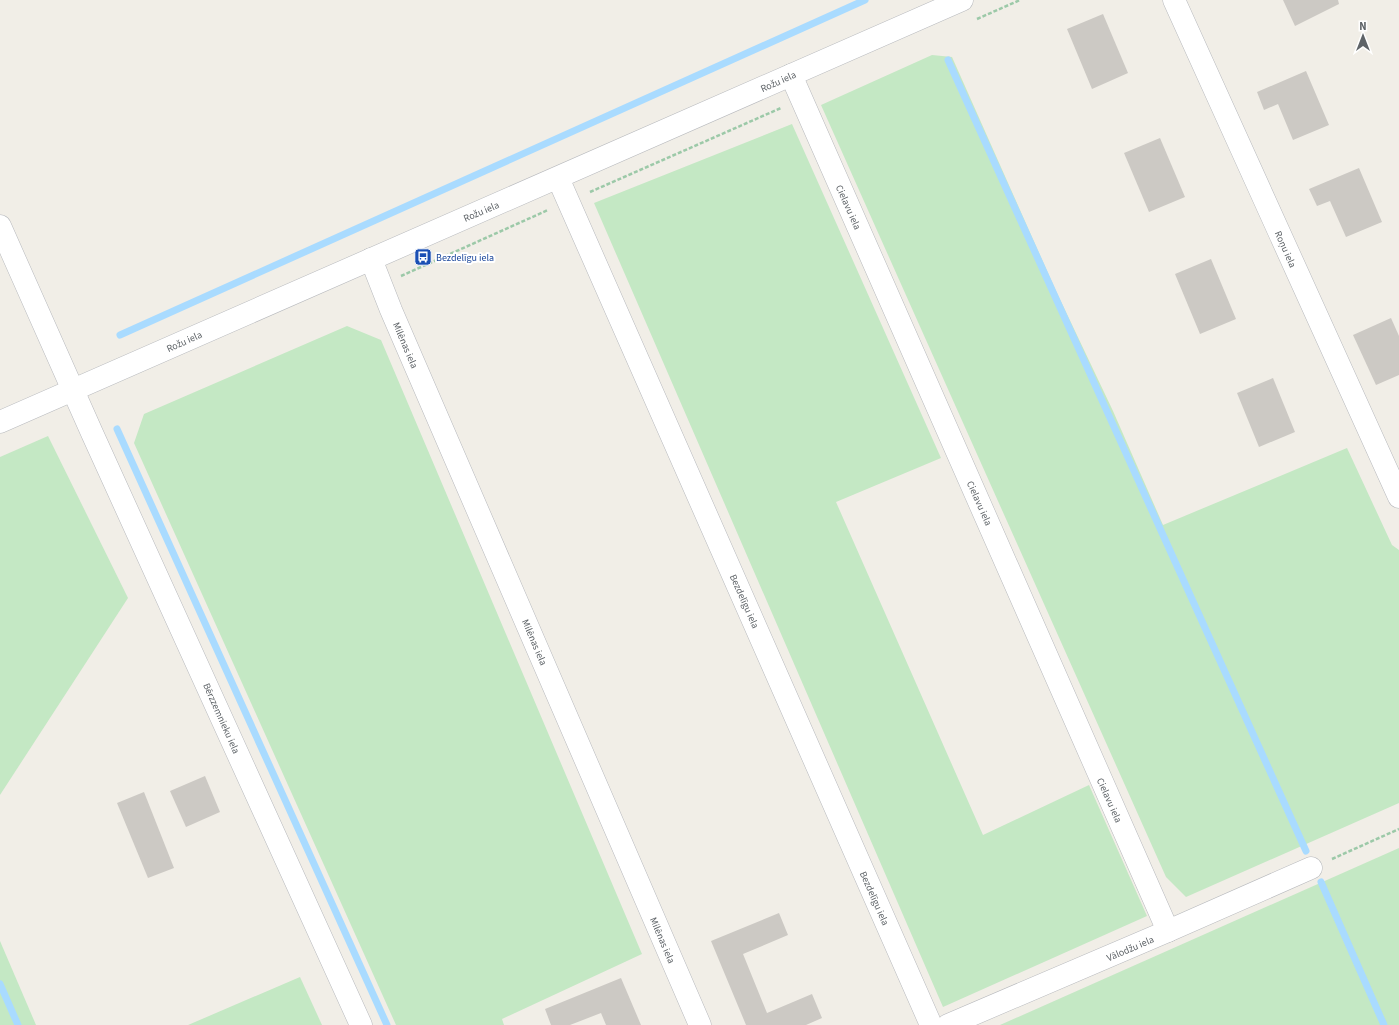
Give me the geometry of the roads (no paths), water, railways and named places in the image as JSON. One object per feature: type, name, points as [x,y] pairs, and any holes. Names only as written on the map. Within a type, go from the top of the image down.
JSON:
[{"type":"street","name":"Rožu iela","points":[[0,422],[962,0]]},
{"type":"street","name":"Roņu iela","points":[[1174,0],[1399,497]]},
{"type":"street","name":"Cielavu iela","points":[[791,75],[1168,931]]},
{"type":"street","name":"Bezdelīgu iela","points":[[558,178],[931,1025]]},
{"type":"street","name":"Bērzzemnieku iela","points":[[0,226],[361,1025]]},
{"type":"street","name":"Milēnas iela","points":[[372,259],[391,310],[700,1025]]},
{"type":"street","name":"Vālodžu iela","points":[[948,1025],[1312,868]]},
{"type":"waterway","points":[[120,335],[865,0]]},
{"type":"waterway","points":[[948,60],[1306,851]]},
{"type":"waterway","points":[[117,429],[387,1025]]},
{"type":"waterway","points":[[1321,882],[1384,1025]]},
{"type":"waterway","points":[[0,984],[18,1025]]},
{"type":"place","name":"Bezdelīgu iela","points":[[423,257]]}]
